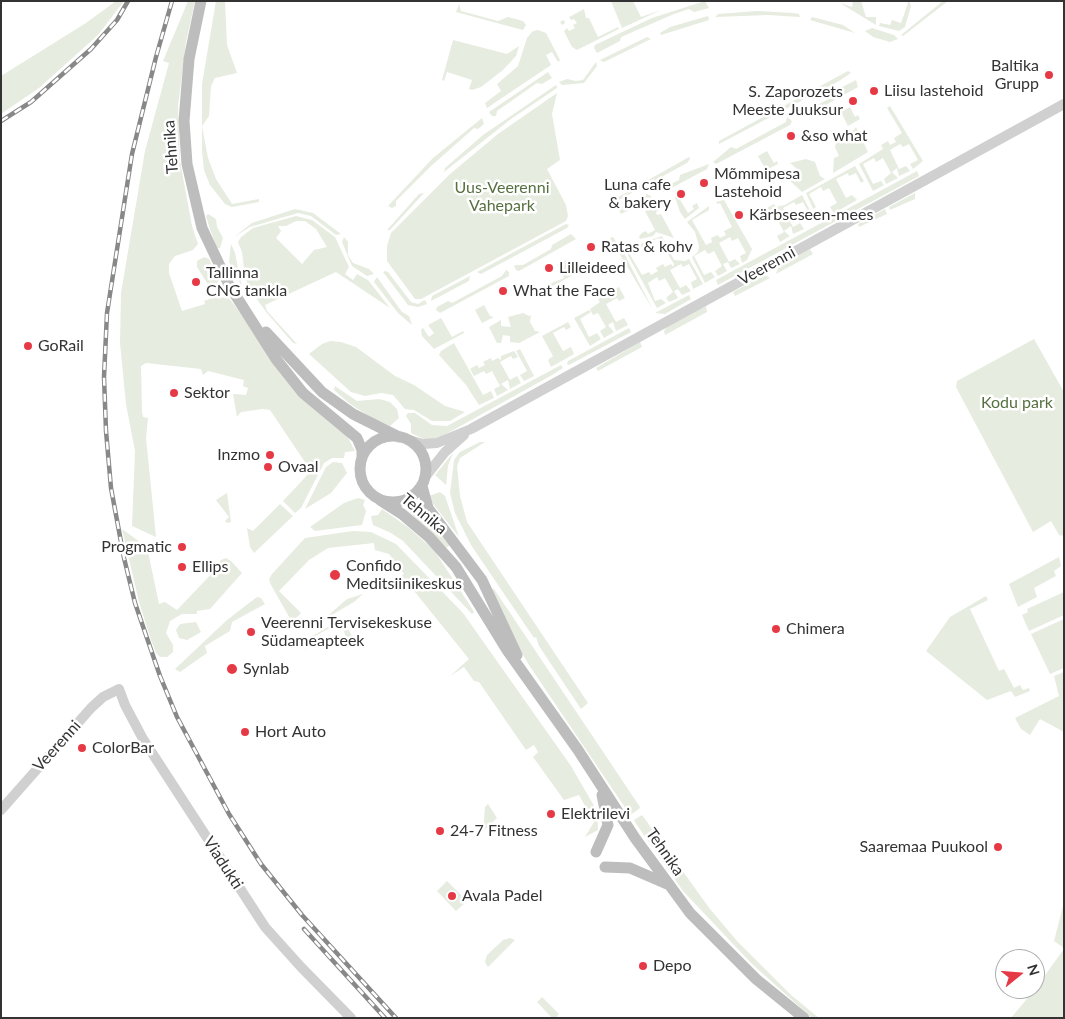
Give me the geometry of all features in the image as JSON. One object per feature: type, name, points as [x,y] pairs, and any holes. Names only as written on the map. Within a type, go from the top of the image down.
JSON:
[{"type":"main road","name":"Tehnika","points":[[201,1],[189,59],[185,112],[187,164],[202,228],[228,285],[282,366],[303,393],[357,438],[362,450],[362,457]]},
{"type":"main road","name":"Tehnika","points":[[228,285],[274,342],[322,392],[352,414],[404,438]]},
{"type":"main road","points":[[389,436],[404,438],[422,452],[426,467],[424,481],[407,500],[393,503],[380,500],[364,485],[360,472],[362,457],[374,442],[389,436]]},
{"type":"main road","name":"Tehnika","points":[[424,481],[424,500],[431,514],[482,580],[529,680]]},
{"type":"main road","name":"Tehnika","points":[[380,500],[402,514],[429,537],[456,567],[493,629],[668,885],[690,913],[756,979],[804,1018]]},
{"type":"main road","points":[[596,852],[603,840],[608,825],[606,807],[597,781]]},
{"type":"main road","points":[[605,867],[630,868],[668,885]]},
{"type":"street","name":"Veerenni","points":[[404,438],[430,444],[471,428],[1064,104]]},
{"type":"street","name":"Veerenni","points":[[424,481],[445,452],[471,428]]},
{"type":"street","name":"Veerenni","points":[[1,810],[91,708],[103,698],[119,690]]},
{"type":"street","name":"Viadukti","points":[[119,690],[143,739],[265,927],[300,967],[351,1018]]},
{"type":"green space","points":[[116,1],[124,1],[98,35],[39,88],[1,114],[1,76],[86,23]]},
{"type":"green space","points":[[188,1],[195,1],[186,42],[178,106],[180,161],[192,226],[198,244],[193,250],[175,256],[169,264],[169,273],[182,311],[205,304],[204,301],[215,297],[229,298],[309,404],[347,436],[355,451],[345,452],[344,458],[332,458],[324,463],[301,508],[295,513],[283,501],[311,471],[270,410],[241,412],[237,417],[233,394],[246,395],[248,388],[243,386],[244,380],[208,371],[203,375],[201,369],[146,363],[141,366],[142,412],[143,417],[148,418],[146,438],[156,537],[132,526],[135,451],[126,404],[120,343],[121,293],[145,151],[169,63],[163,61]]},
{"type":"green space","points":[[216,1],[225,1],[227,45],[237,73],[215,78],[211,86],[209,116],[202,126],[202,84]]},
{"type":"green space","points":[[611,1],[633,1],[641,17],[661,10],[622,28]]},
{"type":"green space","points":[[705,1],[709,8],[694,12],[689,9],[674,14],[621,37],[620,41],[597,53],[594,48],[595,45],[652,18]]},
{"type":"green space","points":[[853,1],[861,1],[866,17],[876,17],[876,25],[840,3],[852,7]]},
{"type":"green space","points":[[906,1],[909,1],[911,6],[905,27],[899,31],[879,26],[880,23],[890,25],[892,20],[901,23],[908,3]]},
{"type":"green space","points":[[943,1],[948,1],[903,36],[901,35]]},
{"type":"green space","points":[[459,4],[461,11],[498,21],[508,17],[523,21],[526,25],[523,30],[456,12]]},
{"type":"green space","points":[[584,9],[586,18],[589,18],[598,37],[618,27],[619,29],[577,50],[572,47],[564,31],[567,28],[569,31],[575,28],[573,25],[577,23],[569,17]]},
{"type":"green space","points":[[757,11],[793,13],[799,14],[800,17],[768,15],[715,17],[718,14]]},
{"type":"green space","points":[[708,16],[709,20],[661,35],[660,33],[670,27]]},
{"type":"green space","points":[[812,17],[843,25],[855,33],[810,20]]},
{"type":"green space","points":[[872,28],[894,35],[898,39],[890,42],[873,37],[865,31]]},
{"type":"green space","points":[[538,30],[546,33],[560,60],[558,62],[552,52],[546,55],[551,65],[487,108],[485,103],[501,91],[497,84],[518,66],[527,38],[533,31]]},
{"type":"green space","points":[[647,37],[651,39],[604,62],[600,60]]},
{"type":"green space","points":[[453,40],[507,54],[519,46],[516,56],[503,70],[481,87],[472,90],[469,89],[472,80],[447,72],[444,81],[442,80]]},
{"type":"green space","points":[[596,62],[597,66],[584,83],[562,85],[559,82],[567,79],[583,80]]},
{"type":"green space","points":[[848,71],[851,73],[839,81],[719,144],[719,141]]},
{"type":"green space","points":[[548,72],[552,78],[542,84],[537,83],[497,111],[496,116],[492,116],[489,112]]},
{"type":"green space","points":[[856,80],[858,87],[806,116],[802,115],[802,109],[806,111],[834,96],[835,91]]},
{"type":"green space","points":[[556,85],[557,88],[511,119],[444,172],[445,168],[483,135]]},
{"type":"green space","name":"Uus-Veerenni Vahepark","points":[[557,93],[552,114],[560,160],[547,169],[566,205],[568,216],[566,221],[421,299],[415,299],[387,261],[387,246],[391,233],[450,174],[498,134]]},
{"type":"green space","points":[[890,106],[923,161],[913,169],[910,164],[918,160],[909,144],[903,147],[900,144],[890,150],[899,169],[906,166],[910,171],[899,176],[897,168],[892,172],[898,178],[886,184],[884,179],[891,173],[883,158],[876,162],[874,158],[863,164],[873,184],[881,181],[884,185],[873,191],[859,164],[883,149],[881,145],[888,141],[890,145],[896,142],[894,138],[902,133],[887,108]]},
{"type":"green space","points":[[850,107],[855,117],[858,115],[860,119],[848,126],[841,112]]},
{"type":"green space","points":[[787,117],[792,121],[790,125],[716,164],[713,162],[731,147],[736,149],[786,122]]},
{"type":"green space","points":[[482,118],[484,124],[478,129],[474,128],[430,167],[396,201],[396,206],[392,208],[388,206],[433,158]]},
{"type":"green space","points":[[202,126],[208,158],[216,179],[232,204],[259,199],[259,202],[232,207],[225,204],[210,185],[204,170]]},
{"type":"green space","points":[[856,127],[868,152],[833,173],[834,158],[839,156],[835,147],[837,139],[841,139],[842,134],[847,132],[852,133]]},
{"type":"green space","points":[[767,151],[774,163],[777,161],[778,164],[766,170],[758,156]]},
{"type":"green space","points":[[689,157],[690,159],[687,163],[615,202],[613,200]]},
{"type":"green space","points":[[806,159],[815,162],[820,176],[825,179],[802,192],[788,179],[786,172],[795,173],[796,168],[790,163]]},
{"type":"green space","points":[[709,164],[707,169],[664,192],[660,190],[661,186],[665,187],[679,180],[680,175]]},
{"type":"green space","points":[[855,166],[864,181],[861,183],[856,173],[849,176],[848,173],[836,179],[846,198],[852,195],[857,200],[834,213],[830,207],[837,203],[829,188],[823,191],[821,187],[809,194],[816,207],[813,209],[806,193]]},
{"type":"green space","points":[[917,171],[919,176],[718,285],[716,280]]},
{"type":"green space","points":[[424,193],[390,230],[387,230],[419,194]]},
{"type":"green space","points":[[915,193],[915,199],[890,210],[889,207]]},
{"type":"green space","points":[[646,194],[651,196],[650,200],[621,214],[618,209],[626,205],[631,206],[645,198]]},
{"type":"green space","points":[[677,195],[688,213],[694,209],[692,206],[697,203],[699,208],[685,219],[680,212],[675,197]]},
{"type":"green space","points":[[802,195],[813,216],[811,217],[803,202],[796,205],[794,202],[783,208],[793,227],[800,223],[804,229],[793,234],[791,226],[784,231],[790,236],[780,242],[777,236],[784,232],[776,217],[770,220],[768,217],[757,223],[753,216],[761,211],[763,215],[769,212],[767,208],[774,204],[776,207],[785,205]]},
{"type":"green space","points":[[724,200],[752,249],[747,260],[742,263],[740,256],[746,253],[738,238],[732,241],[730,237],[719,243],[729,262],[735,259],[740,264],[731,268],[728,262],[723,264],[727,271],[718,276],[715,271],[722,266],[714,251],[708,254],[705,250],[694,256],[704,275],[711,272],[715,277],[705,283],[692,257],[698,252],[699,246],[695,232],[687,222],[709,206],[709,210],[692,220],[706,245],[712,242],[711,238],[718,235],[720,238],[726,235],[724,231],[732,227],[720,203],[716,202]]},
{"type":"green space","points":[[657,206],[659,210],[656,212],[657,215],[661,214],[674,238],[656,232],[653,236],[640,239],[639,236],[642,233],[646,231],[648,234],[655,230],[645,211]]},
{"type":"green space","points":[[295,209],[313,213],[341,234],[336,235],[311,216],[298,213],[250,227],[234,237],[252,223]]},
{"type":"green space","points":[[885,209],[887,214],[859,227],[858,224]]},
{"type":"green space","points":[[208,214],[216,219],[217,227],[223,238],[220,248],[217,248],[210,229],[206,216]]},
{"type":"green space","points":[[296,216],[312,220],[335,237],[349,267],[345,274],[353,280],[357,274],[368,280],[390,308],[336,272],[265,305],[267,311],[297,344],[293,343],[267,313],[251,291],[245,277],[242,252],[238,242],[241,237],[253,228]],"holes":[[[296,221],[305,221],[316,229],[327,247],[314,250],[302,264],[276,238],[281,231],[278,226],[286,226]]]},
{"type":"green space","points":[[566,224],[569,225],[567,228],[481,274],[477,272]]},
{"type":"green space","points":[[571,234],[576,239],[519,271],[516,270],[514,266],[523,265],[551,249],[552,245]]},
{"type":"green space","points":[[662,236],[674,260],[685,261],[689,259],[703,284],[693,289],[691,282],[697,279],[689,264],[683,267],[681,264],[670,270],[680,288],[686,285],[691,291],[682,295],[678,289],[674,291],[678,298],[669,302],[666,298],[673,292],[665,278],[659,281],[657,277],[648,283],[655,301],[661,299],[666,303],[657,308],[625,250],[629,248],[631,251],[629,253],[642,275],[649,272],[651,275],[658,271],[656,268],[663,264],[665,267],[671,264],[673,267],[674,264],[658,238],[641,247],[637,245]]},
{"type":"green space","points":[[344,237],[348,242],[348,255],[353,263],[369,269],[374,274],[367,276],[352,266],[342,242]]},
{"type":"green space","points":[[613,237],[625,255],[653,310],[610,238]]},
{"type":"green space","points":[[231,244],[235,253],[242,287],[229,262]]},
{"type":"green space","points":[[810,249],[813,254],[776,274],[779,266]]},
{"type":"green space","points":[[204,257],[209,259],[219,280],[215,287],[209,286],[197,267],[197,261]]},
{"type":"green space","points":[[566,260],[572,271],[584,268],[584,265],[586,268],[549,288],[547,285],[564,278],[557,265]]},
{"type":"green space","points":[[506,270],[509,272],[509,276],[440,313],[436,310],[437,307],[448,301],[452,303],[502,276]]},
{"type":"green space","points":[[383,272],[388,272],[411,302],[418,304],[425,300],[427,304],[418,307],[408,305]]},
{"type":"green space","points":[[765,275],[770,278],[735,296],[733,292]]},
{"type":"green space","points":[[470,276],[469,281],[431,301],[432,296]]},
{"type":"green space","points":[[377,277],[402,312],[409,316],[412,325],[398,313],[374,282]]},
{"type":"green space","points":[[619,287],[625,298],[619,301],[617,298],[606,304],[616,322],[624,318],[628,325],[616,331],[613,322],[608,325],[614,332],[604,338],[600,331],[606,327],[598,313],[593,315],[590,309],[600,302],[598,299],[605,295],[607,298],[613,295],[611,291]]},
{"type":"green space","points":[[689,295],[691,299],[665,314],[655,313]]},
{"type":"green space","points":[[484,305],[490,316],[494,317],[482,323],[475,310]]},
{"type":"green space","points":[[706,306],[707,312],[665,335],[664,331],[668,326]]},
{"type":"green space","points":[[589,310],[591,312],[580,319],[589,337],[597,333],[601,339],[590,346],[574,318]]},
{"type":"green space","points":[[523,313],[531,315],[530,322],[535,331],[540,332],[519,343],[510,342],[510,336],[503,335],[501,343],[497,343],[489,327],[501,320],[501,326],[511,327],[508,317]]},
{"type":"green space","points":[[441,318],[452,337],[463,331],[464,333],[434,349],[422,336],[421,330],[423,328],[429,337],[434,333],[428,325]]},
{"type":"green space","points":[[568,322],[571,327],[566,330],[564,327],[553,333],[563,351],[571,347],[574,354],[551,367],[548,360],[553,356],[542,336]]},
{"type":"green space","points":[[629,328],[631,332],[569,365],[567,364],[568,361]]},
{"type":"green space","name":"Kodu park","points":[[1034,339],[1064,392],[1064,536],[1059,535],[1051,521],[1033,532],[956,387],[957,381]]},
{"type":"green space","points":[[330,341],[356,347],[395,376],[414,385],[445,406],[465,412],[450,421],[432,421],[414,410],[405,409],[393,395],[381,393],[365,396],[351,392],[309,354],[322,344]]},
{"type":"green space","points":[[640,342],[642,347],[598,371],[596,368]]},
{"type":"green space","points":[[454,343],[483,395],[491,391],[494,398],[479,405],[466,385],[439,355],[441,351]]},
{"type":"green space","points":[[520,349],[534,376],[524,381],[520,375],[527,371],[516,351]]},
{"type":"green space","points":[[514,351],[518,357],[513,359],[511,356],[500,362],[510,380],[517,376],[521,383],[510,389],[508,380],[501,384],[508,390],[497,396],[494,389],[500,386],[492,371],[486,374],[484,371],[474,376],[470,369],[477,365],[479,368],[485,365],[483,362],[491,358],[492,361],[498,358],[501,360],[501,356]]},
{"type":"green space","points":[[561,365],[563,368],[552,375],[439,438],[426,440],[411,433],[411,424],[406,416],[408,413],[415,413],[432,425],[447,426]]},
{"type":"green space","points":[[335,386],[357,401],[379,399],[390,402],[397,409],[399,418],[390,426],[372,418],[350,404],[334,390]]},
{"type":"green space","points":[[480,442],[485,442],[460,458],[457,466],[460,496],[467,522],[588,703],[581,709],[539,646],[536,637],[534,638],[471,545],[455,513],[450,493],[454,460],[460,452]]},
{"type":"green space","points":[[453,453],[448,466],[446,485],[435,475]]},
{"type":"green space","points":[[333,462],[342,463],[347,473],[331,493],[305,509],[326,467]]},
{"type":"green space","points":[[440,492],[445,496],[459,537],[430,500],[429,496]]},
{"type":"green space","points":[[227,493],[231,522],[227,523],[225,521],[229,517],[216,500]]},
{"type":"green space","points":[[358,498],[365,500],[363,505],[366,511],[362,525],[315,531],[310,527],[344,503]]},
{"type":"green space","points":[[415,502],[420,513],[450,545],[446,548],[407,510],[407,506]]},
{"type":"green space","points":[[280,504],[293,516],[254,553],[250,547],[247,528],[253,531]]},
{"type":"green space","points":[[382,509],[409,528],[434,550],[474,612],[472,614],[403,541],[373,525],[371,516],[378,515]]},
{"type":"green space","points":[[122,529],[147,547],[159,604],[165,602],[177,610],[219,566],[218,564],[221,560],[226,558],[242,573],[210,609],[197,611],[197,614],[182,614],[170,621],[166,633],[173,645],[173,652],[167,657],[160,657],[156,653],[151,640],[139,602]]},
{"type":"green space","points":[[353,531],[371,532],[396,544],[463,613],[571,766],[597,811],[598,830],[585,837],[594,822],[579,795],[564,800],[533,757],[538,752],[534,745],[526,750],[479,682],[474,681],[464,667],[450,676],[469,659],[402,576],[404,574],[389,554],[375,550],[374,543],[328,548],[309,560],[279,591],[301,613],[292,622],[271,585],[269,579],[272,574],[305,538]]},
{"type":"green space","points":[[1059,557],[1061,566],[1054,571],[1056,576],[1034,588],[1037,597],[1018,607],[1009,584]]},
{"type":"green space","points":[[494,589],[640,807],[630,815],[529,665],[516,643],[492,590]]},
{"type":"green space","points":[[1064,592],[1064,615],[1029,631],[1022,615],[1028,612],[1027,609]]},
{"type":"green space","points":[[363,594],[354,602],[323,620],[347,599]]},
{"type":"green space","points":[[986,596],[988,600],[970,609],[999,671],[1004,669],[1014,688],[1020,685],[1023,690],[1029,688],[1030,691],[1015,697],[1011,691],[987,700],[926,651],[950,617]]},
{"type":"green space","points":[[257,597],[261,598],[265,604],[232,622],[230,631],[205,646],[207,653],[180,672],[175,669],[227,620]]},
{"type":"green space","points":[[342,619],[355,641],[349,645],[343,629],[341,630],[337,624],[304,642],[307,651],[302,642]]},
{"type":"green space","points":[[1064,619],[1064,668],[1050,674],[1031,634]]},
{"type":"green space","points":[[196,622],[201,632],[187,640],[179,638],[176,630],[180,624]]},
{"type":"green space","points":[[1064,672],[1064,732],[1040,719],[1030,735],[1021,729],[1015,718],[1059,696],[1054,676]]},
{"type":"green space","points":[[488,804],[497,818],[483,831],[485,807]]},
{"type":"green space","points":[[642,815],[710,909],[737,941],[791,995],[819,1018],[812,1018],[751,963],[683,891],[634,820]]},
{"type":"green space","name":"Avala Padel","points":[[447,881],[467,901],[456,911],[437,891]]},
{"type":"green space","points":[[1064,902],[1064,948],[1054,941]]},
{"type":"green space","points":[[510,938],[515,940],[488,967],[485,962],[487,955],[503,940]]},
{"type":"green space","points":[[1064,949],[1064,1018],[1011,1018],[1027,999],[1045,999],[1045,975]]},
{"type":"green space","points":[[542,997],[559,1014],[556,1018],[552,1018],[537,1002]]},
{"type":"railway","points":[[1,121],[31,102],[91,49],[117,20],[128,1]]},
{"type":"railway","points":[[172,1],[132,154],[107,313],[104,377],[106,431],[111,488],[124,558],[135,603],[160,676],[177,717],[229,814],[261,864],[302,915],[396,1018]]},
{"type":"railway","points":[[304,929],[385,1018]]},
{"type":"place","name":"Baltika Grupp","points":[[1049,75]]},
{"type":"place","name":"Liisu lastehoid","points":[[874,91]]},
{"type":"place","name":"S. Zaporozets Meeste Juuksur","points":[[853,101]]},
{"type":"place","name":"&so what","points":[[791,136]]},
{"type":"place","name":"Mõmmipesa Lastehoid","points":[[704,183]]},
{"type":"place","name":"Luna cafe & bakery","points":[[681,194]]},
{"type":"place","name":"Kärbseseen-mees","points":[[739,215]]},
{"type":"place","name":"Ratas & kohv","points":[[591,247]]},
{"type":"place","name":"Lilleideed","points":[[549,268]]},
{"type":"place","name":"Tallinna CNG tankla","points":[[196,282]]},
{"type":"place","name":"What the Face","points":[[503,291]]},
{"type":"place","name":"GoRail","points":[[28,346]]},
{"type":"place","name":"Sektor","points":[[174,393]]},
{"type":"place","name":"Inzmo","points":[[270,455]]},
{"type":"place","name":"Ovaal","points":[[268,467]]},
{"type":"place","name":"Progmatic","points":[[182,547]]},
{"type":"place","name":"Ellips","points":[[182,567]]},
{"type":"place","name":"Confido Meditsiinikeskus","points":[[335,575]]},
{"type":"place","name":"Chimera","points":[[776,629]]},
{"type":"place","name":"Veerenni Tervisekeskuse Südameapteek","points":[[251,632]]},
{"type":"place","name":"Synlab","points":[[232,669]]},
{"type":"place","name":"Hort Auto","points":[[245,732]]},
{"type":"place","name":"ColorBar","points":[[82,748]]},
{"type":"place","name":"Elektrilevi","points":[[551,814]]},
{"type":"place","name":"24-7 Fitness","points":[[440,831]]},
{"type":"place","name":"Saaremaa Puukool","points":[[998,847]]},
{"type":"place","name":"Avala Padel","points":[[452,896]]},
{"type":"place","name":"Depo","points":[[643,966]]}]
